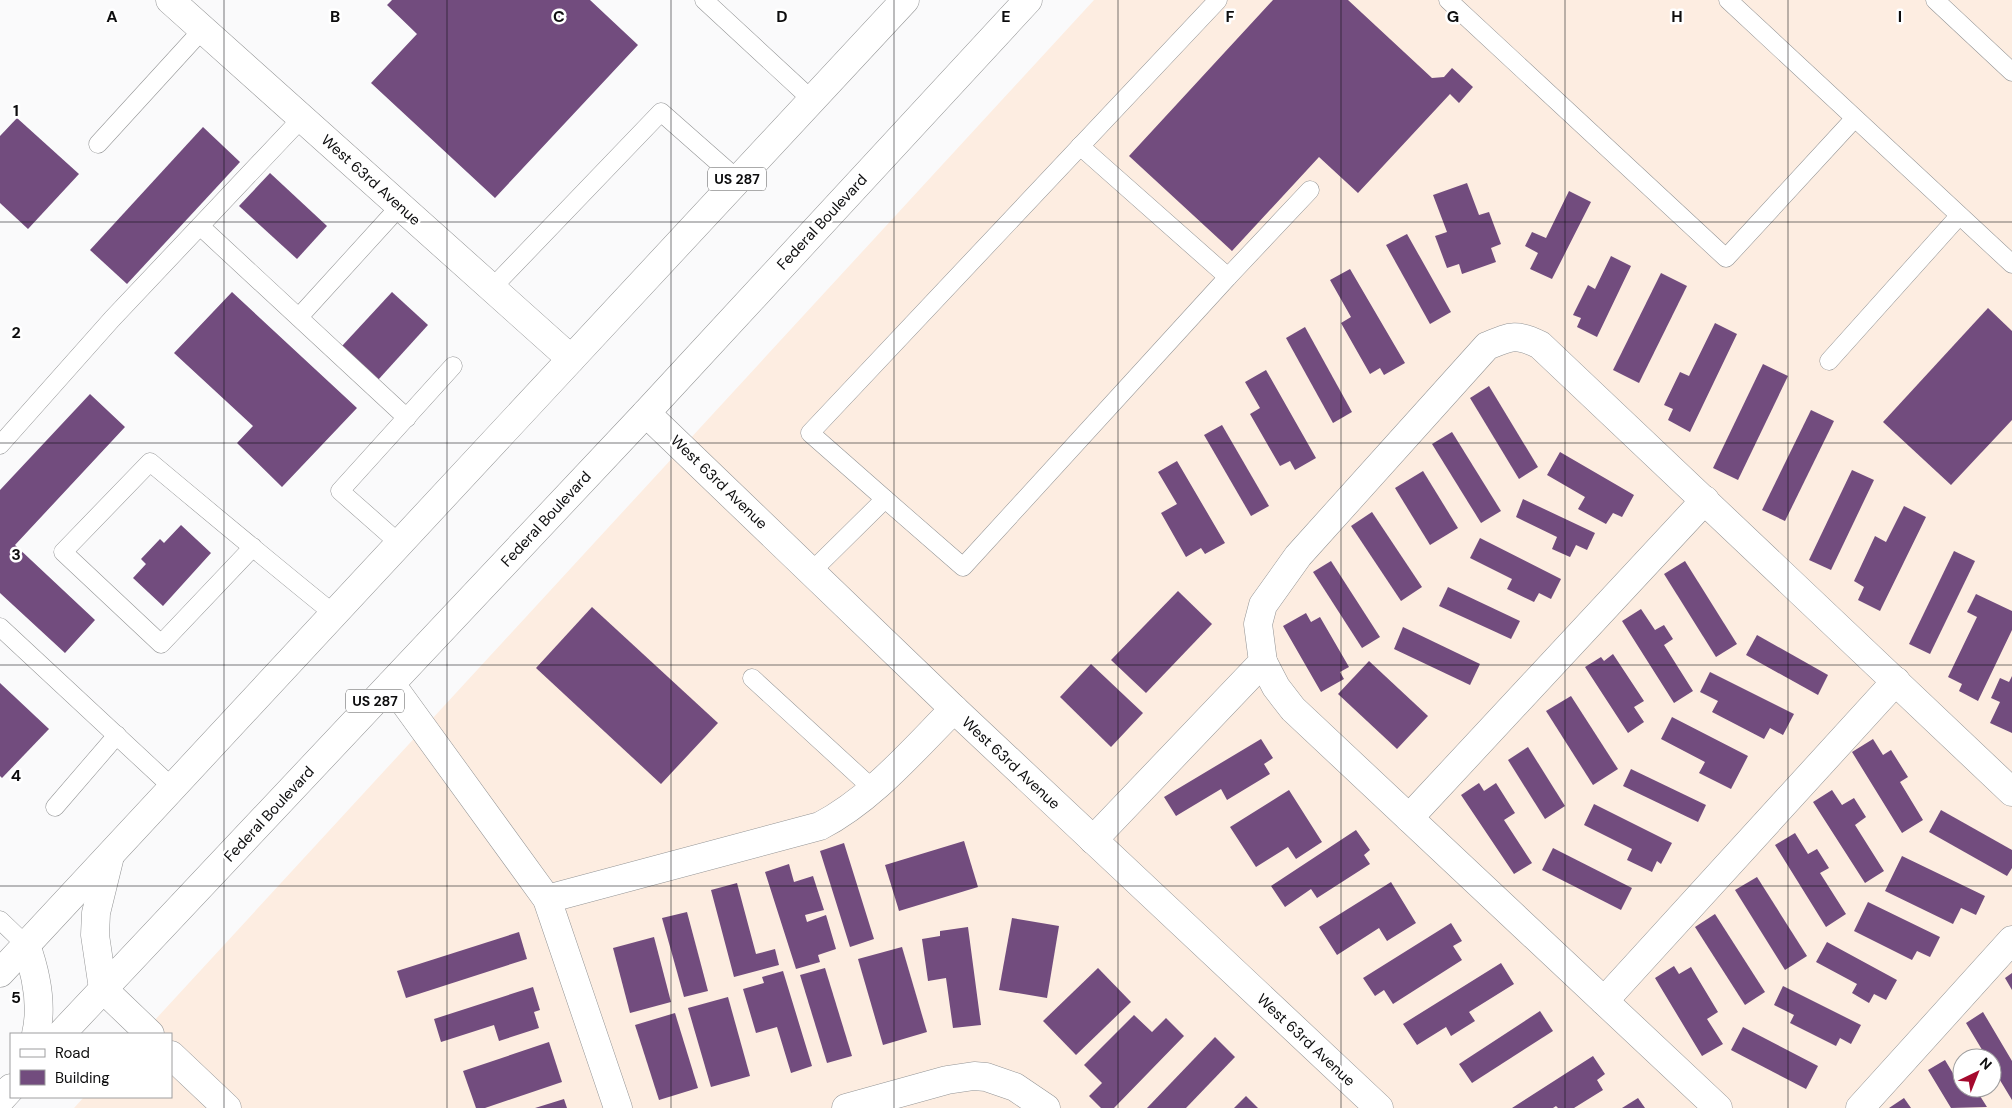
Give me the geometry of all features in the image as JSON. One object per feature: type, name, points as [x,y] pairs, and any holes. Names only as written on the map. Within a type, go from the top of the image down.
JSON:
[{"type":"street","name":"West 63rd Avenue","points":[[170,0],[572,359]]},
{"type":"street","name":"US 287","points":[[0,974],[904,0]]},
{"type":"street","name":"Federal Boulevard","points":[[62,1033],[646,413],[1028,0]]},
{"type":"street","points":[[1718,1108],[1293,708],[1276,687],[1263,662],[1258,624],[1263,605],[1298,556],[1487,346],[1510,336],[1528,339],[1540,345],[2012,792]]},
{"type":"street","name":"West 63rd Avenue","points":[[646,413],[954,709],[1379,1108]]},
{"type":"street","points":[[1408,818],[1705,500]]},
{"type":"street","points":[[1093,840],[1263,662]]},
{"type":"street","points":[[1604,1001],[1896,681]]},
{"type":"street","points":[[391,684],[547,899],[618,1108]]},
{"type":"street","points":[[547,899],[820,826],[838,816],[873,789],[954,709]]},
{"type":"street","points":[[112,852],[96,912],[95,935],[103,989],[149,1033]]},
{"type":"street","points":[[1860,1108],[2012,940]]},
{"type":"street","points":[[26,945],[36,978],[38,1000],[36,1033]]},
{"type":"street","points":[[172,1056],[227,1108]]},
{"type":"street","points":[[846,1108],[947,1080],[974,1076],[986,1077],[1015,1086],[1046,1108]]},
{"type":"street","points":[[0,1100],[10,1089]]},
{"type":"lane","points":[[704,0],[811,99]]},
{"type":"lane","points":[[1218,0],[810,433],[963,567],[1310,190]]},
{"type":"lane","points":[[1448,0],[1726,258],[1854,119]]},
{"type":"lane","points":[[1728,0],[2012,264]]},
{"type":"lane","points":[[1934,0],[2012,72]]},
{"type":"lane","points":[[98,144],[203,29]]},
{"type":"lane","points":[[492,288],[661,112],[737,179]]},
{"type":"lane","points":[[0,445],[112,318],[302,118]]},
{"type":"lane","points":[[1080,146],[1228,277]]},
{"type":"lane","points":[[299,316],[400,206]]},
{"type":"lane","points":[[1828,361],[1960,216]]},
{"type":"lane","points":[[200,226],[299,316],[406,418]]},
{"type":"lane","points":[[400,544],[340,491],[453,366]]},
{"type":"lane","points":[[253,547],[161,644],[63,552],[150,462],[253,547],[334,614]]},
{"type":"lane","points":[[812,571],[885,499]]},
{"type":"lane","points":[[0,627],[172,787]]},
{"type":"lane","points":[[752,678],[873,789]]},
{"type":"lane","points":[[55,807],[117,735]]},
{"type":"lane","points":[[0,920],[26,945]]},
{"type":"shaded area","points":[[1094,0],[2012,0],[2012,1108],[74,1108],[83,1098],[172,1098],[172,1033],[143,1033]]},
{"type":"building","points":[[392,0],[590,0],[638,45],[495,198],[371,83],[417,34],[387,5]]},
{"type":"building","points":[[1273,0],[1348,0],[1432,78],[1444,77],[1452,68],[1473,87],[1459,103],[1450,94],[1358,193],[1319,157],[1232,251],[1129,156]]},
{"type":"building","points":[[17,118],[79,174],[28,229],[0,203],[0,136]]},
{"type":"building","points":[[203,127],[240,162],[127,284],[90,250]]},
{"type":"building","points":[[270,173],[327,226],[297,259],[239,206]]},
{"type":"building","points":[[1467,183],[1479,215],[1489,212],[1501,244],[1491,248],[1496,262],[1462,274],[1459,264],[1447,268],[1435,236],[1447,232],[1433,195]]},
{"type":"building","points":[[1569,191],[1591,202],[1552,279],[1530,269],[1538,253],[1525,246],[1532,232],[1546,238]]},
{"type":"building","points":[[1407,234],[1451,312],[1430,324],[1386,245]]},
{"type":"building","points":[[1611,256],[1631,266],[1597,337],[1577,327],[1581,318],[1573,315],[1588,285],[1595,289]]},
{"type":"building","points":[[1350,269],[1405,363],[1384,375],[1380,368],[1370,374],[1341,323],[1351,317],[1330,280]]},
{"type":"building","points":[[1661,273],[1687,286],[1639,383],[1613,370]]},
{"type":"building","points":[[232,292],[357,408],[282,487],[237,443],[253,426],[174,353]]},
{"type":"building","points":[[392,292],[428,325],[378,380],[342,346]]},
{"type":"building","points":[[1988,308],[2012,331],[2012,420],[1951,485],[1883,422]]},
{"type":"building","points":[[1715,323],[1737,334],[1690,432],[1668,420],[1673,409],[1664,405],[1680,372],[1689,376]]},
{"type":"building","points":[[1305,327],[1352,412],[1333,423],[1286,338]]},
{"type":"building","points":[[1763,364],[1788,376],[1738,480],[1713,468]]},
{"type":"building","points":[[1266,370],[1316,458],[1295,470],[1290,461],[1280,466],[1250,414],[1260,408],[1245,382]]},
{"type":"building","points":[[1489,386],[1538,467],[1519,479],[1470,398]]},
{"type":"building","points":[[90,394],[125,427],[15,545],[95,620],[65,653],[0,593],[0,490]]},
{"type":"building","points":[[1811,410],[1834,421],[1785,521],[1762,510]]},
{"type":"building","points":[[1222,425],[1269,506],[1251,516],[1204,435]]},
{"type":"building","points":[[1452,432],[1501,511],[1481,523],[1432,444]]},
{"type":"building","points":[[1560,452],[1634,495],[1622,517],[1613,513],[1606,524],[1578,509],[1585,497],[1547,475]]},
{"type":"building","points":[[1177,461],[1225,543],[1205,554],[1201,548],[1186,557],[1161,513],[1177,504],[1158,472]]},
{"type":"building","points":[[1852,470],[1874,480],[1831,570],[1809,560]]},
{"type":"building","points":[[1423,471],[1458,528],[1430,545],[1395,488]]},
{"type":"building","points":[[1523,499],[1595,533],[1587,550],[1576,545],[1570,557],[1552,549],[1557,537],[1516,517]]},
{"type":"building","points":[[1904,506],[1926,517],[1880,611],[1858,600],[1864,587],[1854,581],[1875,536],[1886,542]]},
{"type":"building","points":[[1372,512],[1422,587],[1401,601],[1351,526]]},
{"type":"building","points":[[181,525],[211,553],[163,606],[133,578],[146,564],[141,559],[160,539],[164,543]]},
{"type":"building","points":[[1480,538],[1561,579],[1551,599],[1539,593],[1534,602],[1507,589],[1512,579],[1470,558]]},
{"type":"building","points":[[1954,551],[1975,561],[1930,654],[1909,644]]},
{"type":"building","points":[[1331,561],[1380,637],[1362,648],[1313,572]]},
{"type":"building","points":[[1685,561],[1737,644],[1716,657],[1664,574]]},
{"type":"building","points":[[1448,587],[1520,621],[1511,639],[1439,606]]},
{"type":"building","points":[[1178,591],[1212,624],[1146,693],[1111,660]]},
{"type":"building","points":[[1976,594],[2012,611],[2012,630],[1978,701],[1959,691],[1962,684],[1948,677],[1977,617],[1967,612]]},
{"type":"building","points":[[592,607],[718,723],[661,784],[536,668]]},
{"type":"building","points":[[1641,609],[1655,630],[1664,625],[1673,639],[1664,645],[1693,691],[1674,703],[1622,621]]},
{"type":"building","points":[[1306,613],[1311,622],[1320,617],[1349,667],[1340,672],[1344,679],[1321,692],[1283,626]]},
{"type":"building","points":[[1403,627],[1480,664],[1470,685],[1394,649]]},
{"type":"building","points":[[1757,635],[1828,675],[1818,695],[1746,655]]},
{"type":"building","points":[[1613,654],[1644,701],[1634,707],[1644,722],[1628,733],[1585,667],[1601,657],[1604,661]]},
{"type":"building","points":[[1369,661],[1428,716],[1397,749],[1338,694]]},
{"type":"building","points":[[1091,664],[1143,713],[1111,747],[1060,697]]},
{"type":"building","points":[[1710,672],[1794,714],[1783,735],[1770,728],[1764,739],[1712,712],[1718,701],[1700,692]]},
{"type":"building","points":[[2012,676],[2012,733],[1990,723],[2000,702],[1991,698],[2000,678],[2009,682]]},
{"type":"building","points":[[0,683],[49,729],[2,778],[0,776]]},
{"type":"building","points":[[1571,696],[1618,769],[1593,785],[1546,711]]},
{"type":"building","points":[[1672,717],[1748,756],[1731,789],[1699,773],[1705,762],[1661,739]]},
{"type":"building","points":[[1261,739],[1273,758],[1264,764],[1270,774],[1227,800],[1221,789],[1176,816],[1164,797]]},
{"type":"building","points":[[1873,739],[1883,755],[1891,750],[1908,777],[1900,782],[1923,820],[1902,833],[1852,752]]},
{"type":"building","points":[[1528,747],[1565,806],[1545,819],[1508,760]]},
{"type":"building","points":[[1631,769],[1706,805],[1698,822],[1623,786]]},
{"type":"building","points":[[1479,783],[1484,791],[1496,783],[1515,813],[1504,820],[1532,863],[1514,874],[1461,795]]},
{"type":"building","points":[[1289,790],[1322,842],[1296,859],[1288,847],[1256,867],[1230,827]]},
{"type":"building","points":[[1832,790],[1842,805],[1854,798],[1866,817],[1855,825],[1884,871],[1865,883],[1813,802]]},
{"type":"building","points":[[1594,804],[1672,843],[1661,864],[1657,861],[1652,872],[1627,860],[1632,849],[1584,825]]},
{"type":"building","points":[[1941,810],[2012,850],[2012,868],[2007,876],[1929,832]]},
{"type":"building","points":[[1356,830],[1370,850],[1364,855],[1370,864],[1317,898],[1311,889],[1285,907],[1271,886]]},
{"type":"building","points":[[1795,833],[1808,854],[1817,849],[1829,868],[1820,873],[1846,914],[1826,927],[1775,845]]},
{"type":"building","points":[[964,841],[978,887],[899,911],[885,865]]},
{"type":"building","points":[[844,843],[874,939],[850,947],[820,851]]},
{"type":"building","points":[[1553,848],[1632,888],[1621,910],[1542,870]]},
{"type":"building","points":[[1902,856],[1985,896],[1976,915],[1961,908],[1953,924],[1885,891]]},
{"type":"building","points":[[789,864],[794,882],[813,876],[824,910],[805,915],[807,922],[826,915],[836,949],[818,955],[820,962],[796,969],[765,872]]},
{"type":"building","points":[[1757,877],[1807,956],[1785,970],[1735,890]]},
{"type":"building","points":[[1391,882],[1416,923],[1387,941],[1379,928],[1337,955],[1319,927]]},
{"type":"building","points":[[737,883],[756,954],[775,949],[779,965],[734,977],[711,890]]},
{"type":"building","points":[[1868,902],[1940,937],[1930,957],[1917,951],[1912,960],[1854,931]]},
{"type":"building","points":[[687,912],[708,991],[684,997],[662,918]]},
{"type":"building","points":[[1715,914],[1765,992],[1745,1005],[1695,927]]},
{"type":"building","points":[[1012,918],[1059,926],[1047,998],[999,990]]},
{"type":"building","points":[[1451,923],[1462,941],[1453,946],[1462,960],[1393,1004],[1384,990],[1375,996],[1363,978]]},
{"type":"building","points":[[968,927],[981,1025],[953,1028],[946,978],[928,981],[922,939],[940,936],[940,931]]},
{"type":"building","points":[[519,932],[527,959],[406,998],[397,971]]},
{"type":"building","points":[[654,937],[671,1002],[630,1013],[613,948]]},
{"type":"building","points":[[1827,942],[1897,980],[1886,1000],[1874,994],[1869,1003],[1852,993],[1857,984],[1816,962]]},
{"type":"building","points":[[902,947],[927,1032],[883,1045],[858,959]]},
{"type":"building","points":[[1501,963],[1514,984],[1469,1012],[1475,1021],[1451,1036],[1446,1027],[1417,1045],[1403,1024]]},
{"type":"building","points":[[1674,966],[1679,974],[1691,967],[1718,1012],[1707,1019],[1723,1044],[1702,1056],[1655,978]]},
{"type":"building","points":[[825,968],[852,1056],[827,1063],[800,975]]},
{"type":"building","points":[[1098,968],[1131,1002],[1076,1055],[1043,1021]]},
{"type":"building","points":[[783,971],[812,1066],[791,1073],[777,1027],[756,1033],[743,989],[764,983],[762,977]]},
{"type":"building","points":[[2012,973],[2012,990],[2005,978]]},
{"type":"building","points":[[1783,986],[1861,1025],[1851,1044],[1840,1038],[1836,1046],[1790,1023],[1794,1015],[1774,1005]]},
{"type":"building","points":[[533,987],[540,1010],[534,1012],[539,1028],[499,1041],[494,1025],[441,1042],[434,1019]]},
{"type":"building","points":[[728,997],[750,1076],[711,1087],[688,1008]]},
{"type":"building","points":[[1540,1011],[1553,1031],[1472,1083],[1459,1064]]},
{"type":"building","points":[[1983,1012],[2012,1061],[2012,1100],[2002,1084],[2002,1048],[1981,1048],[1966,1023]]},
{"type":"building","points":[[675,1013],[698,1088],[659,1100],[635,1025]]},
{"type":"building","points":[[1134,1015],[1152,1032],[1166,1018],[1184,1036],[1114,1108],[1101,1108],[1089,1096],[1102,1083],[1084,1065]]},
{"type":"building","points":[[1743,1027],[1818,1066],[1806,1089],[1731,1050]]},
{"type":"building","points":[[1215,1037],[1235,1057],[1186,1108],[1147,1108]]},
{"type":"building","points":[[549,1042],[562,1082],[485,1108],[476,1108],[463,1071]]},
{"type":"building","points":[[1593,1056],[1605,1074],[1597,1080],[1603,1090],[1574,1108],[1558,1108],[1556,1106],[1553,1108],[1512,1108]]},
{"type":"building","points":[[1945,1060],[1952,1072],[1952,1098],[1981,1098],[1987,1107],[1951,1108],[1928,1070]]},
{"type":"building","points":[[1246,1096],[1258,1108],[1234,1108]]},
{"type":"building","points":[[1638,1098],[1645,1108],[1622,1108]]},
{"type":"building","points":[[1904,1098],[1911,1108],[1889,1108]]},
{"type":"building","points":[[564,1099],[567,1108],[535,1108]]}]
